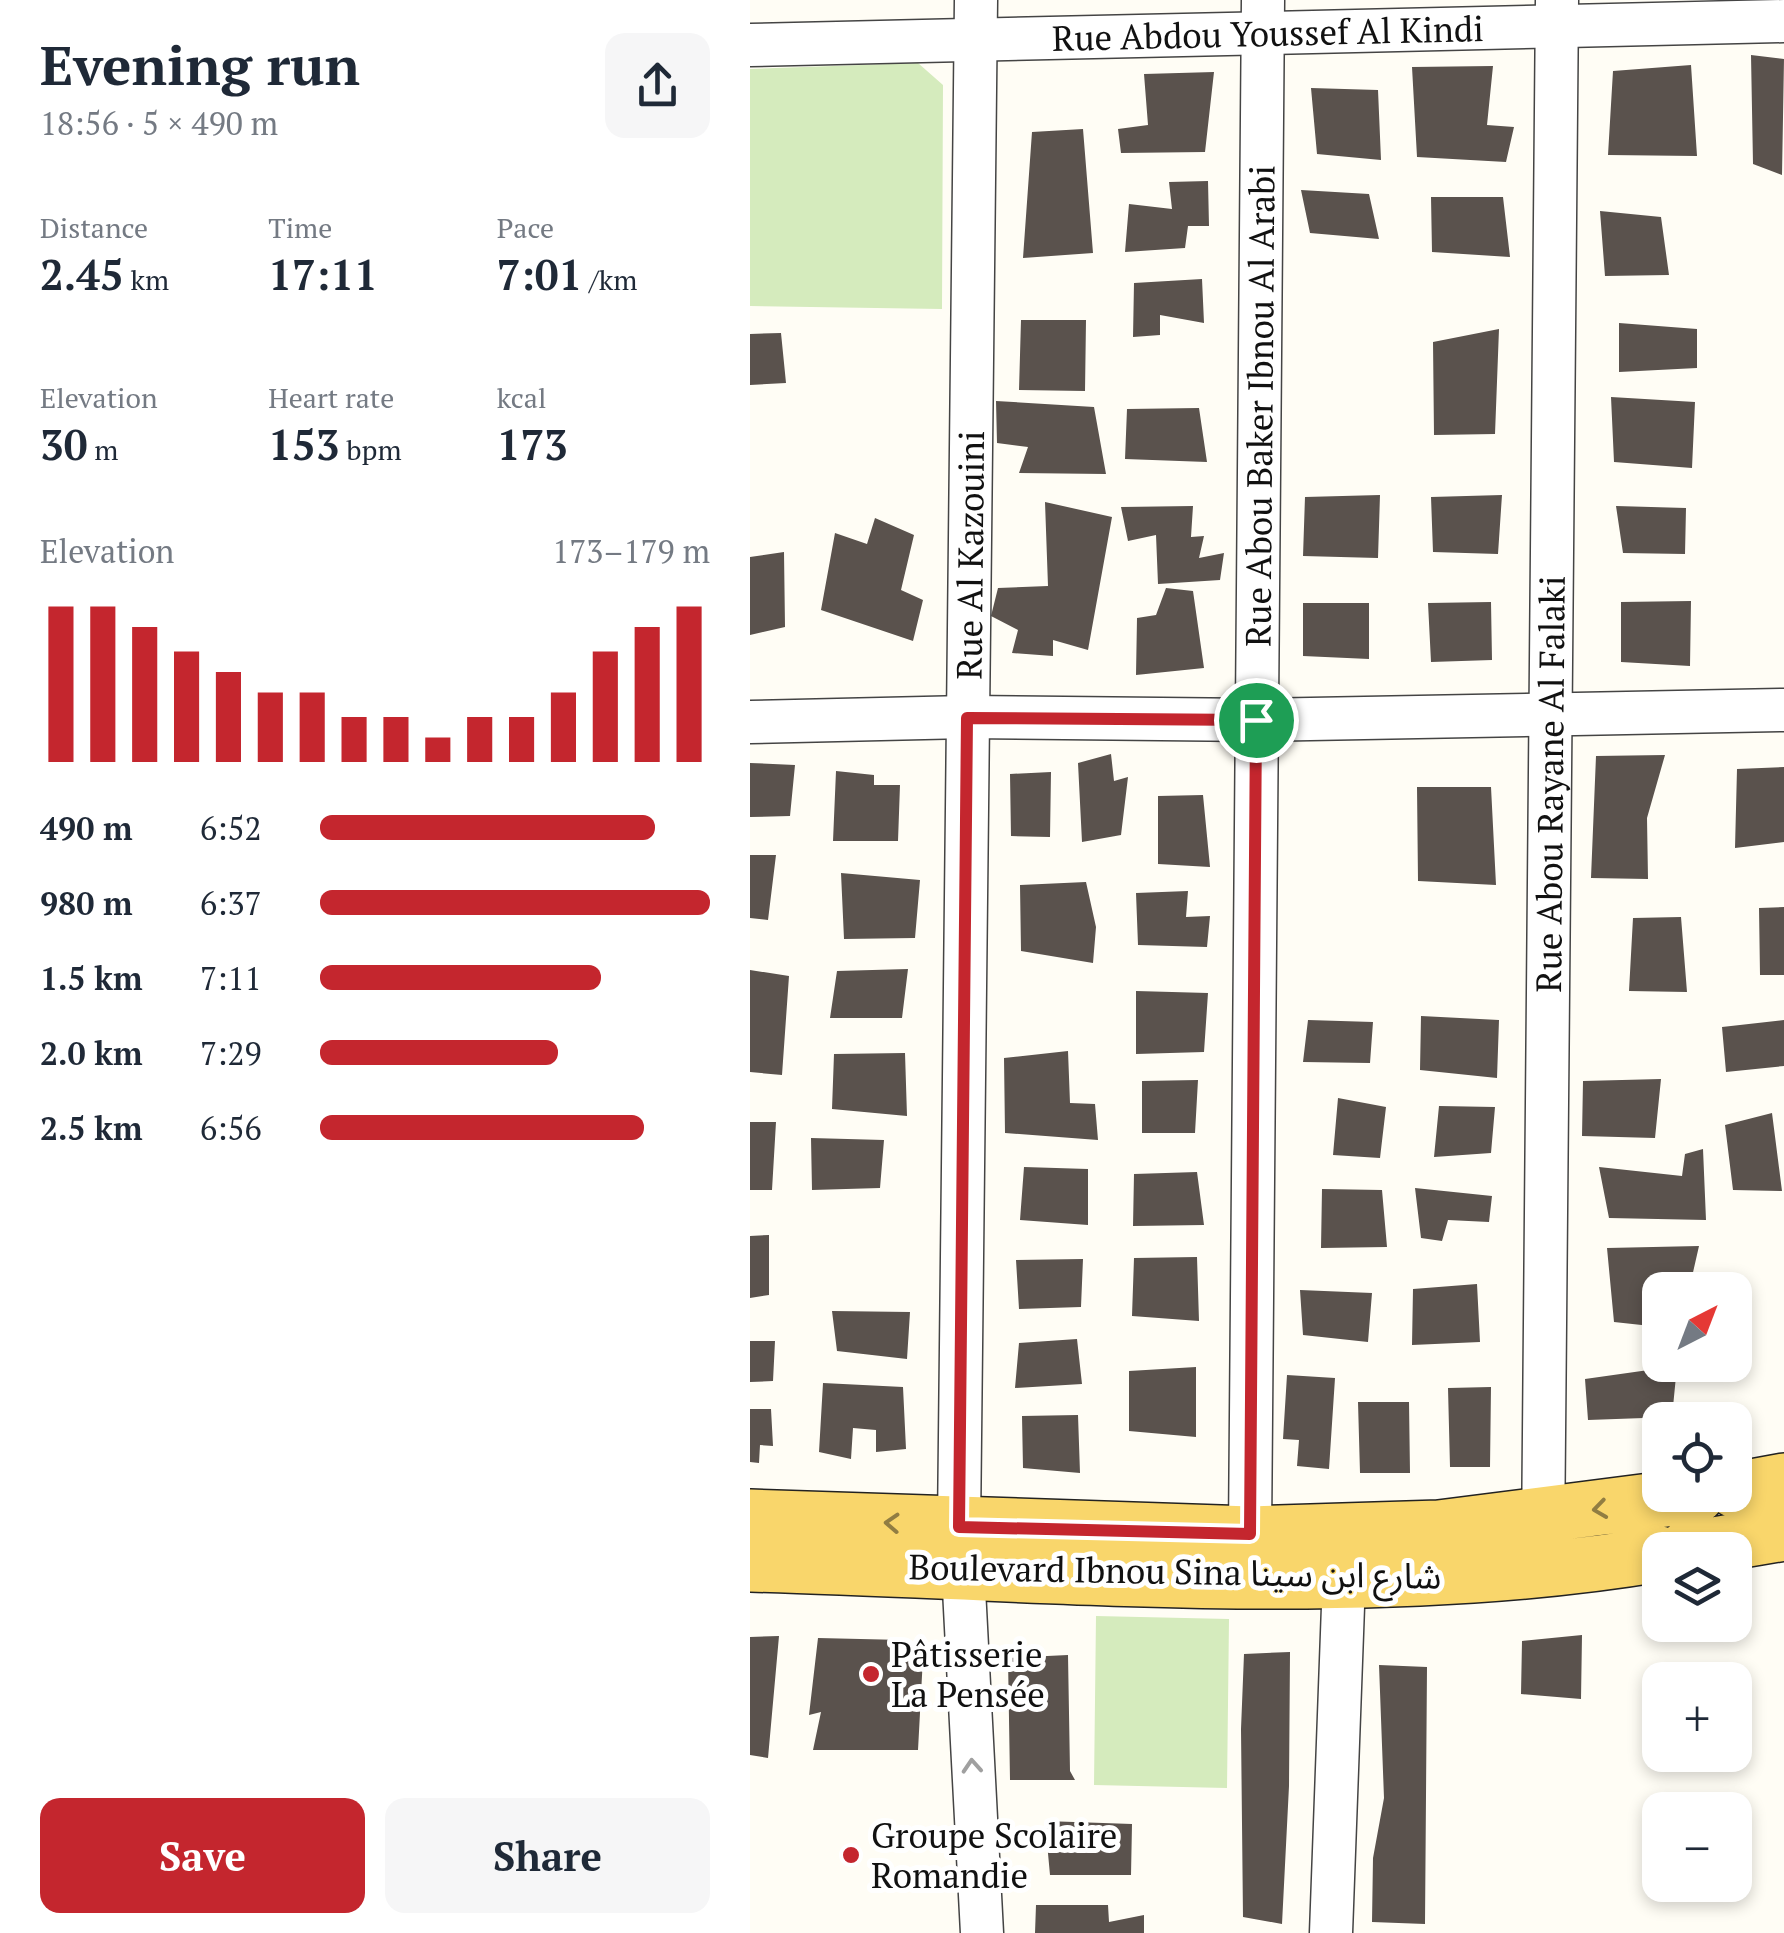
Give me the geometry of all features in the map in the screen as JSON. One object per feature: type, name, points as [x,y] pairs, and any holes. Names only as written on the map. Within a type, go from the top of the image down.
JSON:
[{"type":"main road","points":[[1752,1487],[1784,1480]]},
{"type":"main road","name":"Boulevard Ibnou Sina شارع ابن سينا","points":[[750,1517],[961,1548],[1344,1580],[1543,1542],[1642,1512]]},
{"type":"main road","name":"Boulevard Ibnou Sina شارع ابن سينا","points":[[750,1564],[961,1548],[1439,1528],[1642,1552]]},
{"type":"main road","points":[[1752,1538],[1784,1533]]},
{"type":"street","name":"Rue Abdou Youssef Al Kindi","points":[[750,45],[976,20],[1557,14],[1784,21]]},
{"type":"street","name":"Rue Abou Rayane Al Falaki","points":[[1543,1542],[1557,14]]},
{"type":"street","name":"Rue Abou Baker Ibnou Al Arabi","points":[[1250,1534],[1263,18]]},
{"type":"street","name":"Rue Al Kazouini","points":[[976,20],[961,1548],[982,1933]]},
{"type":"street","points":[[750,722],[967,718],[1256,720],[1784,710]]},
{"type":"street","points":[[1332,1933],[1344,1580]]},
{"type":"green space","points":[[918,63],[943,85],[942,309],[750,306],[750,69]]},
{"type":"green space","points":[[1096,1616],[1229,1619],[1227,1788],[1094,1785]]},
{"type":"building","points":[[1751,55],[1784,59],[1782,175],[1753,164]]},
{"type":"building","points":[[1691,65],[1697,156],[1608,155],[1613,71]]},
{"type":"building","points":[[1493,66],[1487,125],[1514,127],[1506,162],[1417,157],[1412,67]]},
{"type":"building","points":[[1214,72],[1205,152],[1121,153],[1118,129],[1148,125],[1144,74]]},
{"type":"building","points":[[1311,88],[1378,90],[1381,160],[1317,154]]},
{"type":"building","points":[[1083,129],[1093,253],[1023,258],[1032,132]]},
{"type":"building","points":[[1208,181],[1209,226],[1188,226],[1185,248],[1125,252],[1129,204],[1172,209],[1169,182]]},
{"type":"building","points":[[1301,190],[1369,194],[1379,239],[1310,233]]},
{"type":"building","points":[[1431,197],[1503,197],[1510,257],[1432,252]]},
{"type":"building","points":[[1600,211],[1661,217],[1669,275],[1605,276]]},
{"type":"building","points":[[1202,279],[1204,323],[1160,315],[1160,335],[1133,337],[1134,283]]},
{"type":"building","points":[[1021,320],[1086,320],[1085,391],[1019,390]]},
{"type":"building","points":[[1619,323],[1697,329],[1697,368],[1619,372]]},
{"type":"building","points":[[1499,329],[1495,434],[1434,435],[1433,342]]},
{"type":"building","points":[[781,333],[786,383],[750,385],[750,334]]},
{"type":"building","points":[[1611,397],[1695,402],[1692,468],[1614,462]]},
{"type":"building","points":[[996,401],[1094,407],[1106,474],[1019,473],[1028,447],[997,443]]},
{"type":"building","points":[[1199,408],[1207,462],[1125,459],[1127,409]]},
{"type":"building","points":[[1380,495],[1378,558],[1303,556],[1305,497]]},
{"type":"building","points":[[1502,495],[1498,554],[1433,552],[1431,497]]},
{"type":"building","points":[[1045,502],[1112,517],[1088,650],[1053,640],[1053,656],[1012,653],[1018,630],[991,616],[998,588],[1048,586]]},
{"type":"building","points":[[1193,506],[1191,537],[1204,536],[1199,558],[1224,553],[1220,580],[1158,584],[1156,535],[1128,541],[1121,507]]},
{"type":"building","points":[[1616,506],[1686,508],[1685,554],[1623,553]]},
{"type":"building","points":[[875,518],[914,535],[901,590],[923,600],[913,641],[821,610],[835,533],[867,544]]},
{"type":"building","points":[[784,552],[785,627],[750,635],[750,557]]},
{"type":"building","points":[[1166,588],[1193,591],[1204,668],[1136,675],[1137,618],[1156,615]]},
{"type":"building","points":[[1691,601],[1690,666],[1621,662],[1621,602]]},
{"type":"building","points":[[1491,602],[1492,660],[1431,662],[1428,603]]},
{"type":"building","points":[[1303,603],[1369,603],[1369,659],[1303,656]]},
{"type":"building","points":[[1111,754],[1114,781],[1128,777],[1121,835],[1082,842],[1078,763]]},
{"type":"building","points":[[1665,755],[1647,818],[1648,879],[1591,878],[1596,756]]},
{"type":"building","points":[[750,763],[795,765],[790,816],[750,817]]},
{"type":"building","points":[[1784,767],[1784,842],[1735,848],[1737,769]]},
{"type":"building","points":[[836,771],[874,775],[874,785],[900,785],[898,841],[833,841]]},
{"type":"building","points":[[1051,772],[1050,837],[1011,836],[1010,774]]},
{"type":"building","points":[[1417,787],[1491,787],[1496,885],[1418,881]]},
{"type":"building","points":[[1203,795],[1210,867],[1158,864],[1158,796]]},
{"type":"building","points":[[750,855],[776,855],[768,920],[750,918]]},
{"type":"building","points":[[841,873],[920,880],[915,938],[844,939]]},
{"type":"building","points":[[1086,882],[1096,927],[1093,963],[1021,951],[1020,885]]},
{"type":"building","points":[[1188,891],[1186,917],[1210,916],[1207,947],[1138,945],[1136,893]]},
{"type":"building","points":[[1784,907],[1784,975],[1760,975],[1759,908]]},
{"type":"building","points":[[1681,917],[1687,992],[1629,991],[1633,918]]},
{"type":"building","points":[[908,969],[902,1018],[830,1018],[837,971]]},
{"type":"building","points":[[750,970],[789,976],[782,1075],[750,1072]]},
{"type":"building","points":[[1136,991],[1208,993],[1204,1052],[1136,1054]]},
{"type":"building","points":[[1421,1016],[1499,1020],[1497,1078],[1420,1070]]},
{"type":"building","points":[[1308,1020],[1373,1022],[1370,1063],[1303,1062]]},
{"type":"building","points":[[1784,1020],[1784,1066],[1726,1072],[1722,1027]]},
{"type":"building","points":[[1068,1051],[1070,1103],[1095,1104],[1098,1140],[1005,1133],[1004,1058]]},
{"type":"building","points":[[905,1053],[907,1116],[832,1109],[834,1054]]},
{"type":"building","points":[[1661,1079],[1655,1138],[1582,1136],[1583,1081]]},
{"type":"building","points":[[1198,1080],[1195,1133],[1142,1133],[1142,1081]]},
{"type":"building","points":[[1338,1098],[1386,1107],[1380,1158],[1333,1155]]},
{"type":"building","points":[[1439,1106],[1495,1107],[1491,1153],[1434,1157]]},
{"type":"building","points":[[1772,1113],[1782,1191],[1733,1190],[1725,1125]]},
{"type":"building","points":[[750,1122],[776,1122],[772,1190],[750,1190]]},
{"type":"building","points":[[811,1138],[884,1140],[880,1188],[812,1190]]},
{"type":"building","points":[[1703,1149],[1706,1220],[1609,1218],[1599,1167],[1682,1176],[1685,1154]]},
{"type":"building","points":[[1024,1167],[1088,1169],[1088,1225],[1020,1220]]},
{"type":"building","points":[[1197,1172],[1204,1225],[1133,1226],[1134,1174]]},
{"type":"building","points":[[1415,1188],[1492,1196],[1489,1222],[1448,1220],[1442,1241],[1421,1238]]},
{"type":"building","points":[[1322,1189],[1382,1190],[1387,1247],[1321,1248]]},
{"type":"building","points":[[769,1235],[769,1295],[750,1298],[750,1236]]},
{"type":"building","points":[[1699,1246],[1693,1272],[1642,1272],[1642,1325],[1614,1322],[1607,1248]]},
{"type":"building","points":[[1197,1257],[1199,1321],[1132,1316],[1134,1258]]},
{"type":"building","points":[[1083,1259],[1081,1307],[1019,1309],[1016,1260]]},
{"type":"building","points":[[1477,1284],[1480,1342],[1412,1345],[1413,1289]]},
{"type":"building","points":[[1300,1290],[1372,1293],[1368,1342],[1303,1335]]},
{"type":"building","points":[[832,1311],[910,1312],[907,1359],[837,1351]]},
{"type":"building","points":[[1077,1339],[1082,1384],[1015,1388],[1019,1343]]},
{"type":"building","points":[[750,1341],[775,1341],[773,1381],[750,1382]]},
{"type":"building","points":[[1196,1367],[1196,1437],[1129,1431],[1129,1371]]},
{"type":"building","points":[[1642,1371],[1642,1382],[1675,1382],[1673,1402],[1642,1402],[1642,1418],[1588,1420],[1585,1379]]},
{"type":"building","points":[[1287,1375],[1335,1378],[1329,1469],[1297,1466],[1299,1440],[1283,1439]]},
{"type":"building","points":[[823,1383],[903,1387],[906,1449],[876,1452],[876,1430],[853,1428],[851,1459],[819,1452]]},
{"type":"building","points":[[1491,1387],[1490,1467],[1450,1467],[1448,1388]]},
{"type":"building","points":[[1358,1402],[1409,1402],[1410,1473],[1360,1473]]},
{"type":"building","points":[[750,1409],[771,1409],[773,1446],[760,1445],[759,1463],[750,1462]]},
{"type":"building","points":[[1078,1415],[1080,1473],[1023,1468],[1022,1416]]},
{"type":"building","points":[[1582,1635],[1581,1699],[1521,1694],[1522,1641]]},
{"type":"building","points":[[779,1636],[768,1758],[750,1755],[750,1637]]},
{"type":"building","points":[[818,1638],[903,1640],[901,1655],[923,1657],[918,1750],[813,1750],[821,1712],[809,1715]]},
{"type":"building","points":[[1290,1652],[1282,1924],[1243,1917],[1241,1729],[1244,1654]]},
{"type":"building","points":[[1068,1655],[1070,1771],[1075,1780],[1010,1780],[1008,1658]]},
{"type":"building","points":[[1379,1665],[1427,1667],[1425,1924],[1372,1922],[1373,1858],[1384,1798]]},
{"type":"building","points":[[1045,1821],[1132,1824],[1131,1875],[1050,1875]]},
{"type":"building","points":[[1036,1905],[1108,1905],[1109,1922],[1144,1915],[1144,1933],[1035,1933]]},
{"type":"place","name":"Pâtisserie La Pensée","points":[[871,1674]]},
{"type":"place","name":"Groupe Scolaire Romandie","points":[[851,1855]]},
{"type":"route","points":[[967,718],[1256,720],[1250,1534],[959,1527],[967,718]]}]
